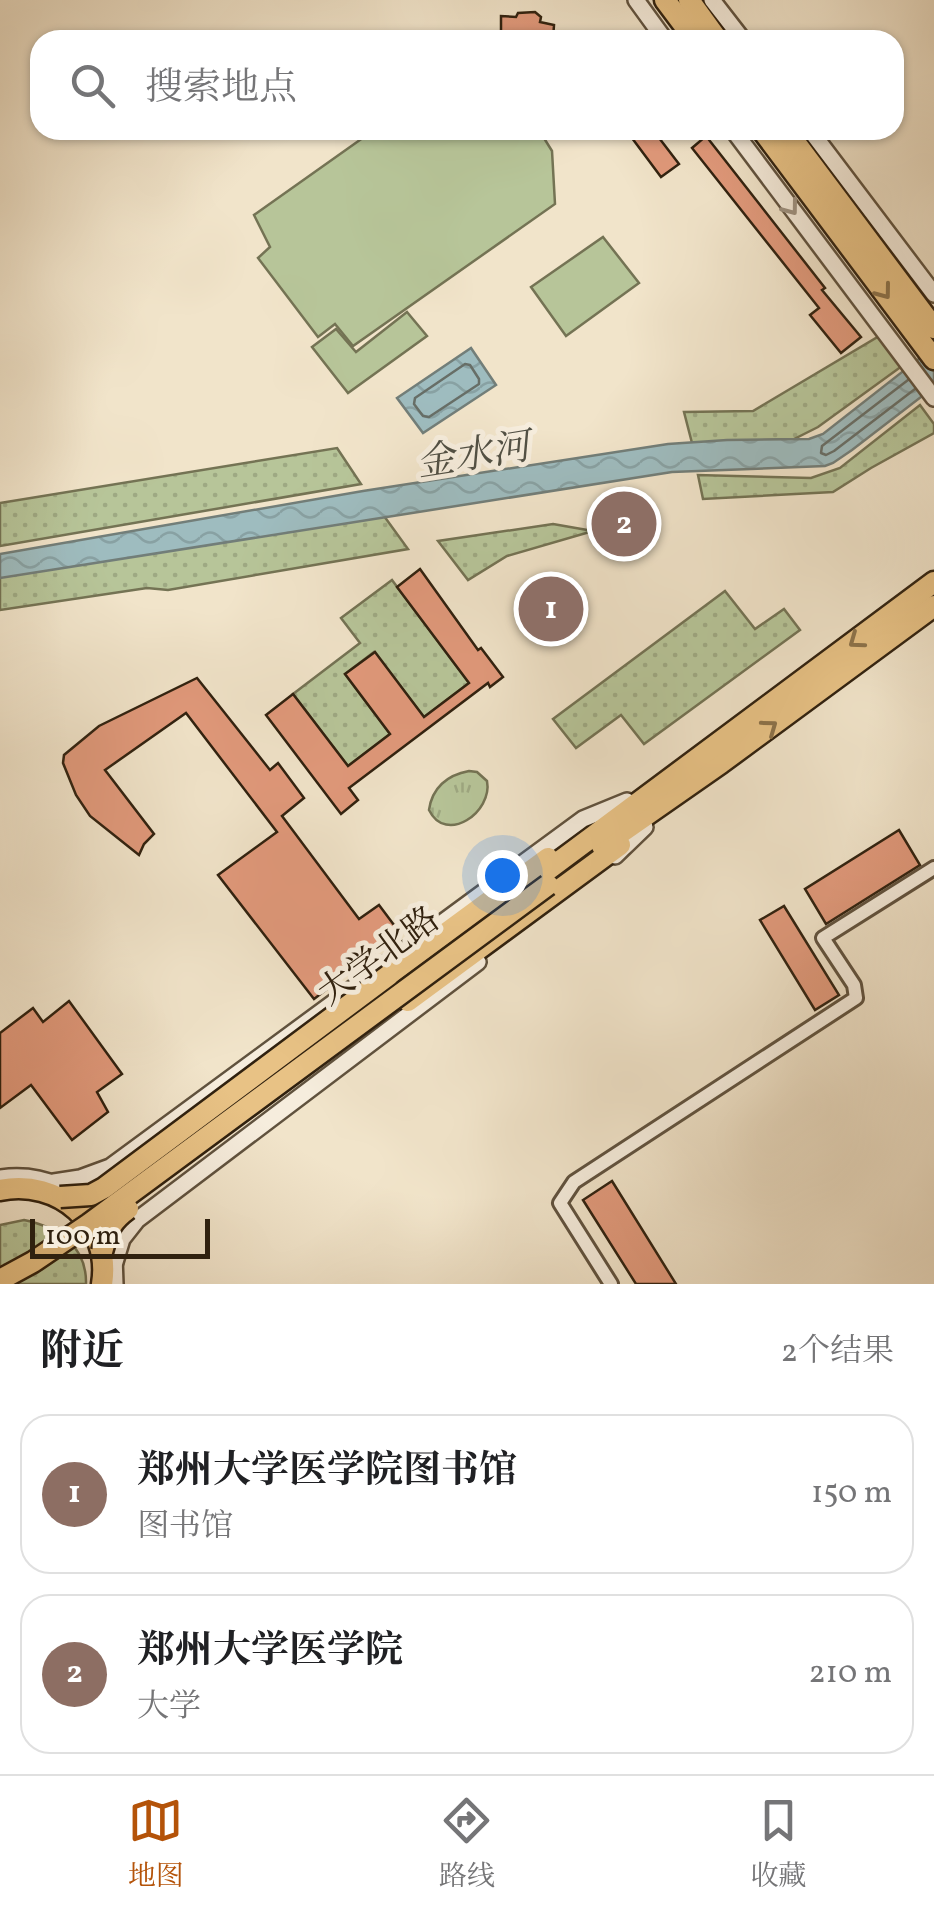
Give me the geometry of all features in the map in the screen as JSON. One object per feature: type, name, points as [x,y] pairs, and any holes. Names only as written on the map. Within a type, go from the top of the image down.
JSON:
[{"type":"main road","points":[[665,0],[688,30]]},
{"type":"main road","points":[[688,0],[710,30]]},
{"type":"main road","points":[[770,140],[928,330]]},
{"type":"main road","points":[[793,140],[928,330],[934,359]]},
{"type":"main road","name":"大学北路","points":[[715,755],[934,582]]},
{"type":"main road","name":"大学北路","points":[[0,1265],[82,1214],[715,755],[934,606]]},
{"type":"main road","points":[[0,1190],[36,1188],[91,1195],[104,1188],[388,974],[627,801],[715,755]]},
{"type":"main road","points":[[102,1284],[109,1227],[115,1219],[645,827],[715,755]]},
{"type":"main road","name":"大学北路","points":[[0,1280],[89,1224],[544,880]]},
{"type":"main road","points":[[57,1190],[89,1224],[108,1257]]},
{"type":"street","points":[[636,0],[658,30]]},
{"type":"street","points":[[712,0],[734,30]]},
{"type":"street","points":[[740,140],[934,398]]},
{"type":"street","points":[[818,140],[934,294]]},
{"type":"street","points":[[57,1190],[110,1167],[584,819],[627,801]]},
{"type":"street","points":[[108,1257],[138,1220],[606,864],[645,827]]},
{"type":"street","points":[[611,1284],[560,1203],[574,1182],[856,998],[854,985],[824,938],[934,868]]},
{"type":"street","points":[[0,1178],[28,1176],[77,1195],[96,1214],[109,1236],[108,1257],[114,1284]]},
{"type":"green space","points":[[360,140],[545,140],[552,151],[555,204],[353,346],[335,324],[318,337],[258,258],[270,247],[254,215]]},
{"type":"green space","points":[[603,237],[639,283],[566,336],[531,287]]},
{"type":"green space","points":[[407,312],[427,336],[348,393],[312,347],[336,329],[356,352]]},
{"type":"green space","points":[[881,335],[902,366],[818,427],[794,439],[692,443],[684,412],[753,411]]},
{"type":"green space","points":[[920,405],[934,424],[934,433],[833,492],[703,499],[698,475],[811,478],[840,468]]},
{"type":"green space","points":[[337,448],[361,484],[0,546],[0,503]]},
{"type":"green space","points":[[384,516],[408,549],[168,590],[147,588],[0,610],[0,577]]},
{"type":"green space","points":[[553,524],[593,531],[507,556],[468,580],[438,541]]},
{"type":"green space","points":[[392,580],[469,683],[424,717],[374,652],[345,674],[390,734],[348,766],[293,694],[360,643],[341,618]]},
{"type":"green space","points":[[725,591],[755,629],[784,609],[800,630],[644,744],[621,715],[576,748],[553,719]]},
{"type":"green space","points":[[477,772],[487,781],[483,804],[467,820],[446,825],[429,810],[431,802],[447,779]]},
{"type":"green space","points":[[24,1220],[68,1240],[82,1259],[86,1284],[0,1284],[0,1225]]},
{"type":"water","points":[[934,347],[934,387],[825,466],[672,472],[0,578],[0,554],[363,491],[668,444],[809,439],[823,434]]},
{"type":"water","points":[[471,348],[496,385],[423,433],[397,398]]},
{"type":"building","points":[[535,12],[541,17],[540,22],[554,25],[554,30],[501,30],[501,16],[516,17],[518,13]]},
{"type":"building","points":[[633,140],[661,140],[679,164],[661,177]]},
{"type":"building","points":[[701,140],[709,140],[861,337],[841,353],[810,315],[819,308],[692,148]]},
{"type":"building","points":[[420,569],[478,650],[481,648],[503,677],[490,687],[488,683],[349,788],[358,800],[341,814],[266,715],[293,694],[348,766],[390,734],[345,674],[375,652],[424,717],[469,683],[397,587]]},
{"type":"building","points":[[197,678],[270,770],[278,763],[304,798],[282,816],[359,919],[379,905],[400,933],[314,999],[218,875],[277,832],[186,713],[105,770],[154,834],[139,855],[90,816],[63,763],[64,755],[99,726]]},
{"type":"building","points":[[899,830],[920,865],[826,924],[805,889]]},
{"type":"building","points":[[784,906],[839,995],[815,1010],[760,920]]},
{"type":"building","points":[[69,1001],[122,1074],[97,1092],[108,1112],[72,1140],[31,1085],[0,1108],[0,1033],[33,1008],[43,1022]]},
{"type":"building","points":[[612,1181],[676,1284],[636,1284],[583,1200]]},
{"type":"place","name":"郑州大学医学院","points":[[624,524]]},
{"type":"place","name":"郑州大学医学院图书馆","points":[[551,609]]},
{"type":"water label","name":"金水河","points":[[473,454]]}]
